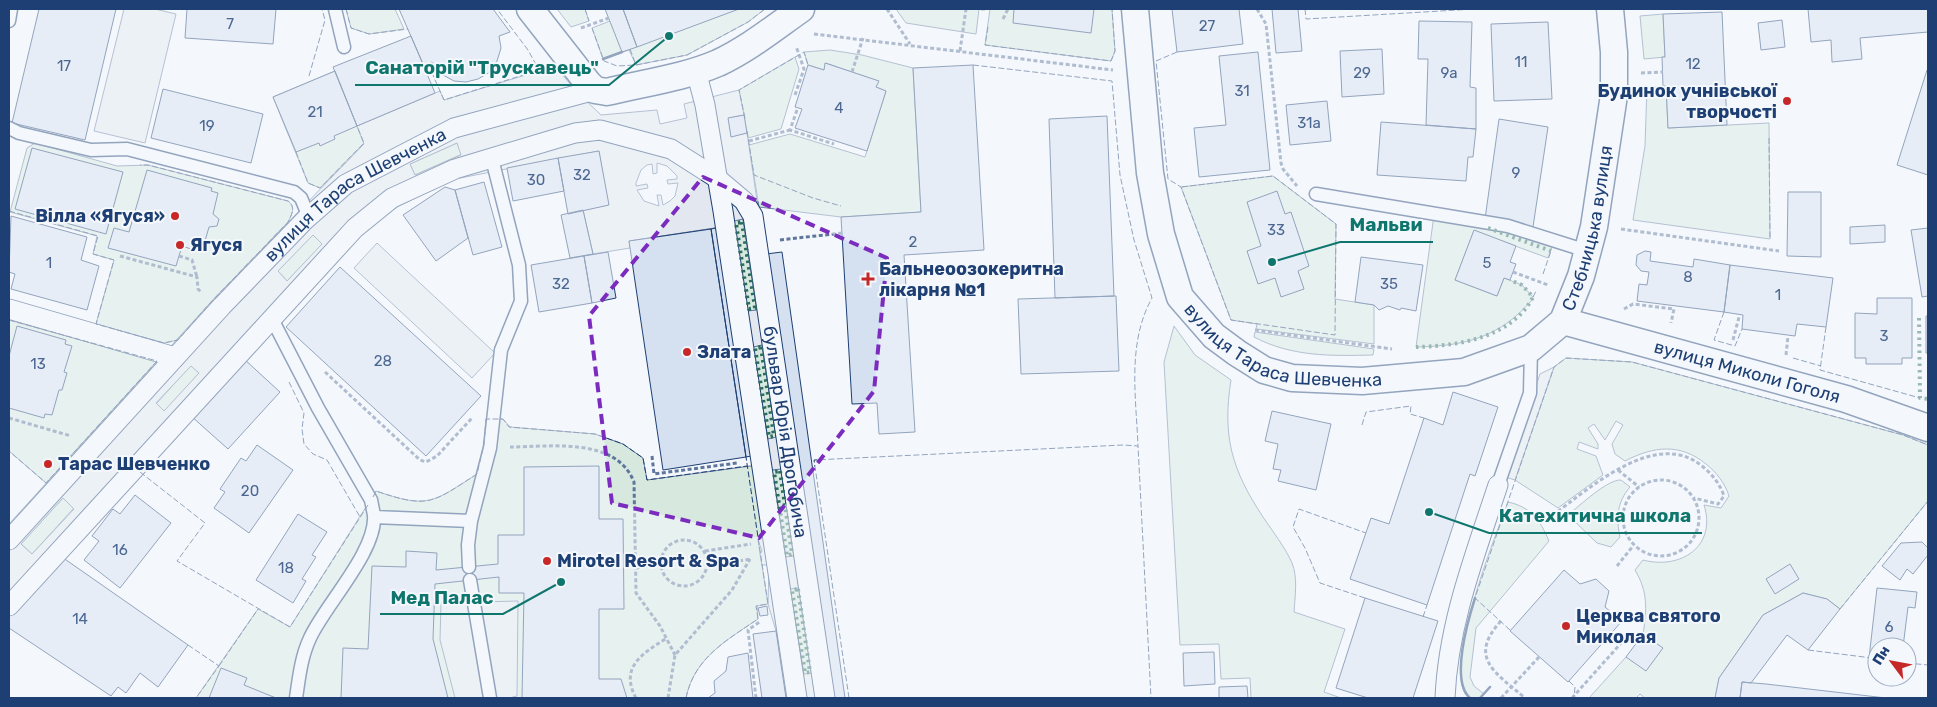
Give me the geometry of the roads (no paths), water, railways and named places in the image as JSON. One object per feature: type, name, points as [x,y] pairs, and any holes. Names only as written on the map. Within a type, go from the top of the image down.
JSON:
[{"type":"street","points":[[530,9],[595,90]]},
{"type":"street","name":"вулиця Тараса Шевченка","points":[[1135,9],[1150,173],[1161,234],[1180,297],[1214,336],[1264,370],[1292,378],[1326,381],[1362,381],[1464,372],[1531,348]]},
{"type":"street","name":"Стебницька вулиця","points":[[1531,348],[1564,321],[1581,276],[1594,227],[1614,95],[1614,52],[1610,9]]},
{"type":"street","name":"вулиця Тараса Шевченка","points":[[9,540],[217,311],[309,217],[346,184],[454,128],[595,90],[607,92],[696,71],[718,63],[751,45],[804,21]]},
{"type":"street","name":"бульвар Юрія Дрогобича","points":[[696,71],[705,105],[718,179],[797,698]]},
{"type":"street","name":"вулиця Тараса Шевченка","points":[[9,606],[355,228],[392,198],[455,169],[575,133],[600,130],[671,149],[718,179]]},
{"type":"street","name":"бульвар Юрія Дрогобича","points":[[718,179],[744,201],[753,216],[825,698]]},
{"type":"street","points":[[9,309],[175,357]]},
{"type":"street","name":"вулиця Миколи Гоголя","points":[[1564,321],[1846,399],[1928,428]]},
{"type":"street","points":[[1445,698],[1446,669],[1465,586],[1498,485]]},
{"type":"lane","points":[[9,21],[11,9]]},
{"type":"lane","points":[[335,9],[344,46]]},
{"type":"lane","points":[[9,128],[19,133],[91,150],[127,149],[291,191],[301,198],[309,217]]},
{"type":"lane","points":[[469,567],[468,545],[471,521],[490,448],[501,350],[521,301],[519,265],[492,159]]},
{"type":"lane","points":[[1316,194],[1508,226],[1588,252]]},
{"type":"lane","points":[[272,319],[318,408],[371,500],[374,517],[370,536],[363,554],[310,637],[301,665],[296,698]]},
{"type":"lane","points":[[1498,485],[1530,393],[1531,348]]},
{"type":"lane","points":[[374,517],[471,521]]},
{"type":"lane","points":[[470,580],[490,698]]},
{"type":"place","name":"Санаторій \"Трускавець\"","points":[[669,36]]},
{"type":"place","name":"Будинок учнівської творчості","points":[[1787,101]]},
{"type":"place","name":"Вілла «Ягуся»","points":[[175,216]]},
{"type":"place","name":"Ягуся","points":[[180,245]]},
{"type":"place","name":"Мальви","points":[[1272,262]]},
{"type":"place","name":"Бальнеоозокеритна лікарня №1","points":[[868,279]]},
{"type":"place","name":"Злата","points":[[687,352]]},
{"type":"place","name":"Тарас Шевченко","points":[[48,464]]},
{"type":"place","name":"Катехитична школа","points":[[1429,512]]},
{"type":"place","name":"Mirotel Resort & Spa","points":[[547,561]]},
{"type":"place","name":"Мед Палас","points":[[561,582]]},
{"type":"place","name":"Церква святого Миколая","points":[[1566,626]]}]
